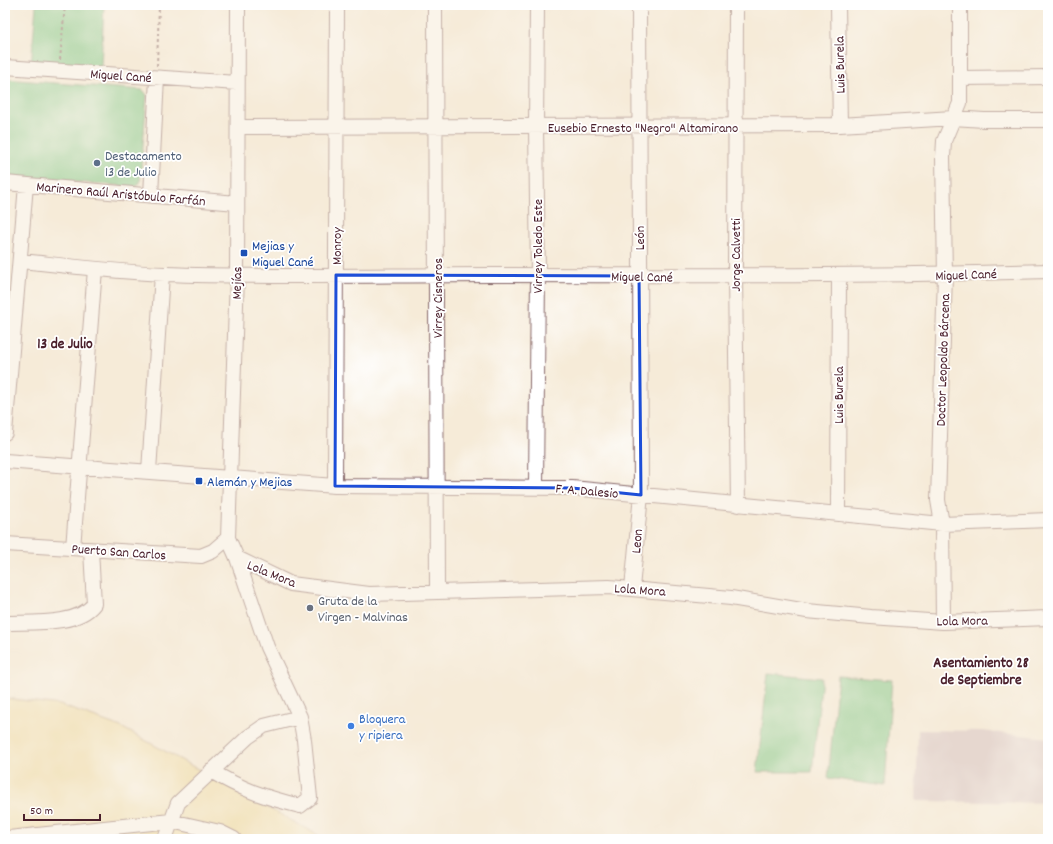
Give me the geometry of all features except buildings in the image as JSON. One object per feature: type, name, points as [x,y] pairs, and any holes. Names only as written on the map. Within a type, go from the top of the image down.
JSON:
[{"type":"street","name":"Mejías","points":[[211,771],[258,795],[300,806],[310,798],[300,717],[267,647],[237,558],[228,538],[237,276],[238,5]]},
{"type":"street","name":"Monroy","points":[[335,486],[337,5]]},
{"type":"street","name":"Virrey Cisneros","points":[[435,5],[437,591]]},
{"type":"street","name":"Virrey Toledo Este","points":[[536,486],[538,275],[536,127],[537,5]]},
{"type":"street","name":"León","points":[[639,5],[638,276],[641,495]]},
{"type":"street","name":"Jorge Calvetti","points":[[736,5],[734,276],[738,504]]},
{"type":"street","name":"Luis Burela","points":[[838,5],[840,125]]},
{"type":"street","name":"Doctor Leopoldo Bárcena","points":[[943,622],[942,524],[938,500],[945,274],[943,157],[944,141],[960,102],[960,5]]},
{"type":"street","name":"Miguel Cané","points":[[5,67],[237,83]]},
{"type":"street","points":[[960,78],[1048,77]]},
{"type":"street","points":[[151,195],[157,78]]},
{"type":"street","name":"Eusebio Ernesto \"Negro\" Altamirano","points":[[238,127],[436,128],[639,125],[735,126],[840,125],[954,118],[1048,120]]},
{"type":"street","name":"Marinero Raúl Aristóbulo Farfán","points":[[5,183],[237,203]]},
{"type":"street","points":[[5,433],[21,261],[26,186]]},
{"type":"street","name":"Miguel Cané","points":[[21,261],[162,274],[237,276],[839,276],[1048,271]]},
{"type":"street","points":[[73,548],[81,467],[95,269]]},
{"type":"street","points":[[149,471],[162,274]]},
{"type":"street","name":"Luis Burela","points":[[838,514],[839,276]]},
{"type":"street","name":"F. A. Dalesio","points":[[5,461],[335,486],[536,486],[572,488],[942,524],[1048,520]]},
{"type":"street","name":"Leon","points":[[632,588],[641,495]]},
{"type":"street","name":"Puerto San Carlos","points":[[5,544],[201,556],[213,551],[228,538]]},
{"type":"street","points":[[7,623],[55,622],[90,610],[94,604],[91,550]]},
{"type":"street","name":"Lola Mora","points":[[237,558],[291,584],[320,589],[369,594],[547,587],[632,588],[731,598],[807,611],[943,622],[1048,618]]},
{"type":"street","points":[[165,839],[178,803],[248,737],[264,726],[300,717]]},
{"type":"street","points":[[5,836],[9,838],[171,821],[220,832],[234,839]]},
{"type":"path","points":[[59,71],[65,5]]},
{"type":"path","points":[[157,78],[159,5]]},
{"type":"highlighted area","points":[[336,275],[639,276],[641,495],[572,488],[335,486]]},
{"type":"shaded area","points":[[918,730],[982,731],[1048,738],[1048,803],[916,801]]},
{"type":"green space","points":[[36,5],[104,5],[101,67],[31,65]]},
{"type":"green space","points":[[5,79],[143,90],[147,95],[140,183],[135,187],[5,176]]},
{"type":"green space","points":[[768,673],[822,678],[812,772],[757,772]]},
{"type":"green space","points":[[838,676],[892,680],[885,786],[828,778]]},
{"type":"sand","points":[[5,698],[60,705],[121,727],[325,839],[5,839]]},
{"type":"place","name":"Destacamento 13 de Julio","points":[[97,163]]},
{"type":"place","name":"Mejias y Miguel Cané","points":[[244,253]]},
{"type":"place","name":"Alemán y Mejias","points":[[199,481]]},
{"type":"place","name":"Gruta de la Virgen - Malvinas","points":[[310,608]]},
{"type":"place","name":"Bloquera y ripiera","points":[[351,726]]},
{"type":"district","name":"13 de Julio","points":[[65,343]]},
{"type":"district","name":"Asentamiento 28 de Septiembre","points":[[981,670]]}]
